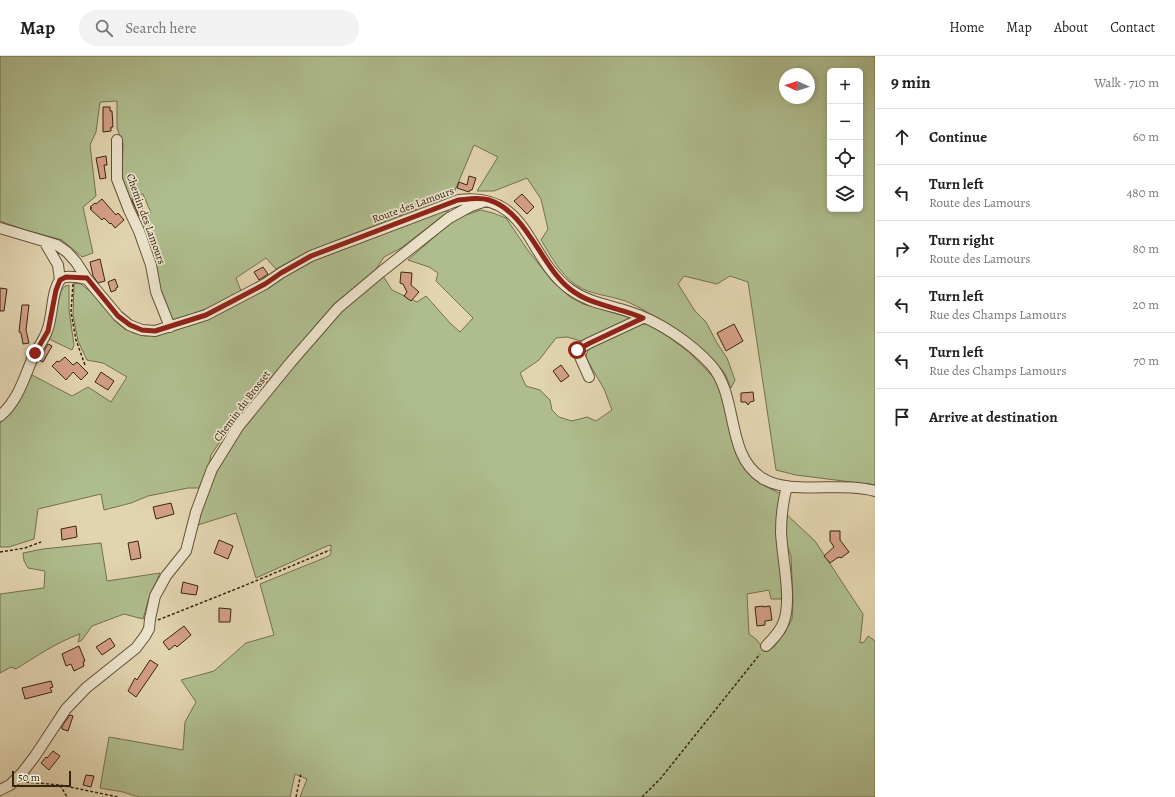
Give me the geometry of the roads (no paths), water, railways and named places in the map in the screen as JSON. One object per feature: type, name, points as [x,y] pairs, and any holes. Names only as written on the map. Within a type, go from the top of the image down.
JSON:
[{"type":"street","name":"Chemin des Lamours","points":[[117,140],[117,179],[129,210],[140,231],[151,265],[156,292],[170,327]]},
{"type":"street","name":"Route des Lamours","points":[[0,228],[58,245],[76,262],[118,316],[130,325],[142,330],[155,331],[206,315],[265,284],[311,256],[458,200],[473,198],[488,200],[499,204],[517,220],[553,273],[571,290],[588,300],[631,312],[675,335],[711,365],[720,378],[728,398],[739,447],[744,459],[752,471],[774,484],[787,486],[861,488],[875,491]]},
{"type":"street","name":"Chemin du Brosset","points":[[0,790],[14,781],[35,756],[66,709],[92,684],[136,648],[149,629],[155,596],[166,576],[186,551],[196,512],[212,469],[238,428],[291,362],[338,308],[449,218],[471,206],[488,200]]},
{"type":"street","points":[[0,416],[7,410],[18,394],[35,353],[48,331],[56,290],[60,280],[58,265],[44,241]]},
{"type":"street","points":[[60,280],[66,277],[87,278]]},
{"type":"street","points":[[589,377],[577,350],[643,318]]},
{"type":"street","points":[[766,646],[775,637],[784,622],[786,608],[782,506],[787,486]]}]
